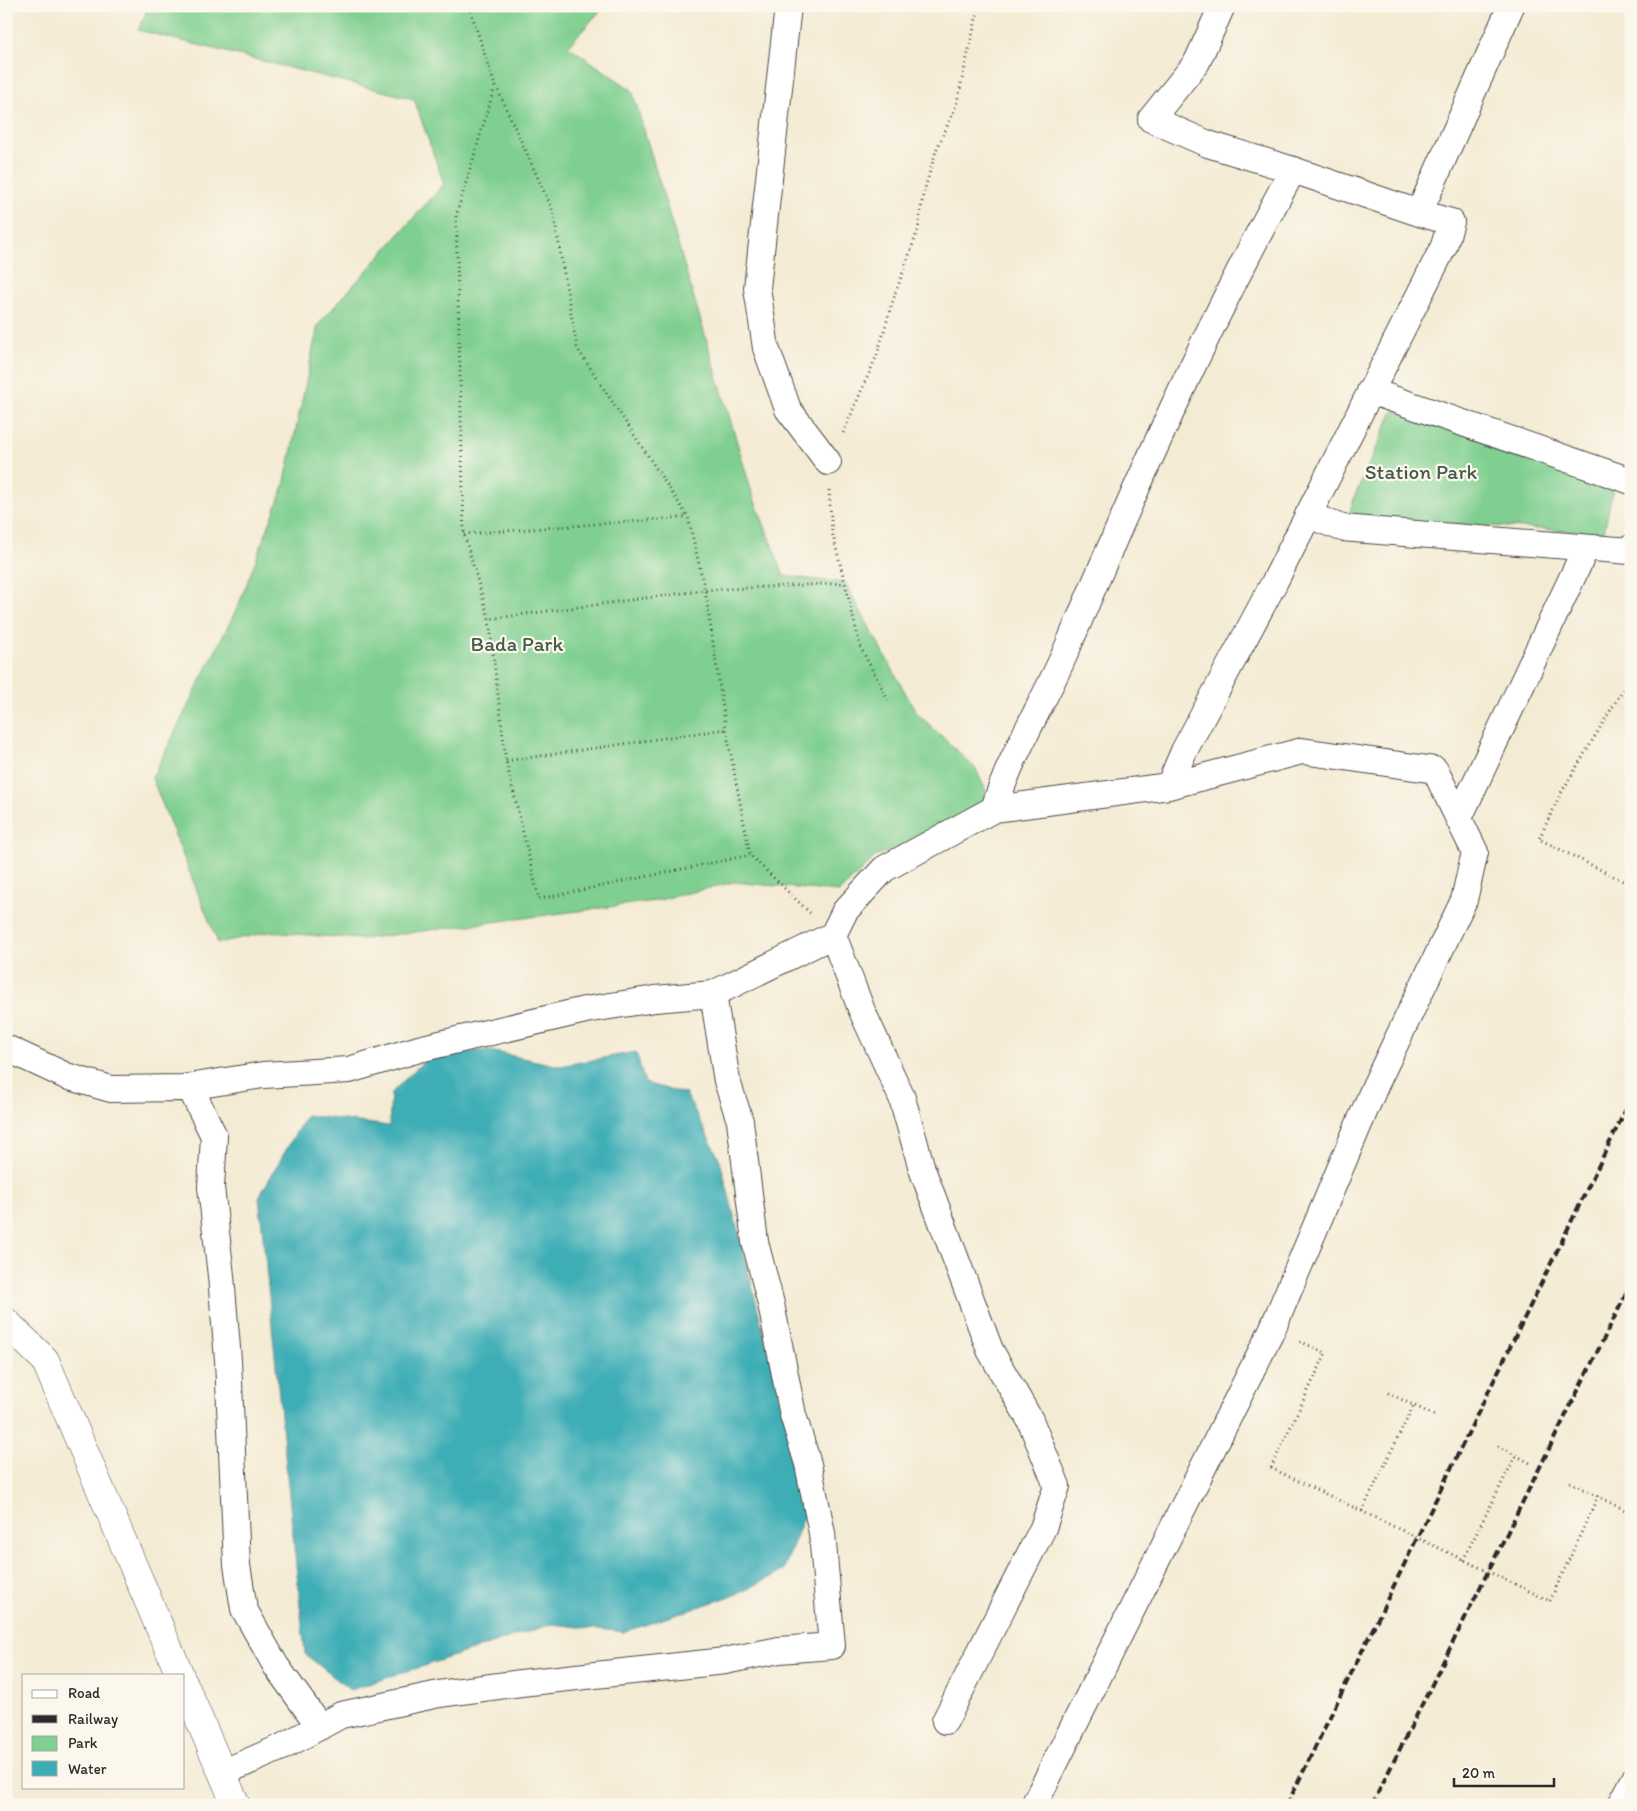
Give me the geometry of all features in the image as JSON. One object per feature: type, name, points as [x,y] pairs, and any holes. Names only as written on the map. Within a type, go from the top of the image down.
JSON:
[{"type":"street","points":[[788,6],[757,288],[766,348],[788,409],[828,462]]},
{"type":"street","points":[[1169,786],[1184,752],[1274,583],[1444,246],[1451,222],[1208,144],[1152,119],[1198,62],[1222,6]]},
{"type":"street","points":[[1419,213],[1511,6]]},
{"type":"street","points":[[994,809],[1002,785],[1060,665],[1116,533],[1181,392],[1262,227],[1293,170]]},
{"type":"street","points":[[1370,391],[1631,482]]},
{"type":"street","points":[[1308,515],[1342,528],[1586,548],[1630,551],[1631,548]]},
{"type":"street","points":[[1459,818],[1586,548]]},
{"type":"street","points":[[6,1048],[66,1076],[111,1090],[190,1087],[263,1075],[349,1070],[419,1048],[585,1010],[654,999],[713,994],[833,935],[845,911],[884,869],[994,809],[1169,786],[1302,751],[1435,770],[1475,852],[1464,900],[1375,1086],[1272,1330],[1034,1805]]},
{"type":"street","points":[[833,935],[862,1012],[902,1098],[922,1169],[990,1350],[1030,1420],[1057,1486],[1043,1528],[945,1721]]},
{"type":"street","points":[[222,1773],[282,1747],[341,1716],[439,1694],[725,1660],[779,1650],[832,1646],[822,1533],[808,1464],[793,1415],[771,1304],[755,1242],[740,1121],[727,1081],[713,994]]},
{"type":"street","points":[[190,1087],[214,1136],[211,1187],[228,1360],[237,1565],[244,1609],[276,1666],[320,1727]]},
{"type":"street","points":[[6,1322],[44,1360],[180,1674]]},
{"type":"street","points":[[185,1686],[236,1805]]},
{"type":"lane","points":[[1614,1805],[1631,1773]]},
{"type":"path","points":[[469,6],[496,86],[553,211],[577,348],[688,517],[705,590],[726,729],[750,856],[833,935]]},
{"type":"path","points":[[888,700],[860,646],[832,532],[828,462],[848,423],[877,354],[893,300],[918,230],[923,195],[936,151],[956,106],[979,6]]},
{"type":"path","points":[[496,86],[456,216],[464,534],[489,619],[506,761],[539,899],[750,856]]},
{"type":"path","points":[[464,534],[688,517]]},
{"type":"path","points":[[489,619],[705,590],[845,583]]},
{"type":"path","points":[[1631,676],[1561,793],[1539,839],[1631,885]]},
{"type":"path","points":[[506,761],[726,729]]},
{"type":"path","points":[[1272,1330],[1326,1352],[1271,1468],[1550,1602],[1598,1496]]},
{"type":"path","points":[[1388,1393],[1436,1416]]},
{"type":"path","points":[[1362,1511],[1414,1405]]},
{"type":"path","points":[[1498,1446],[1532,1464]]},
{"type":"path","points":[[1463,1560],[1516,1455]]},
{"type":"path","points":[[1570,1482],[1631,1513]]},
{"type":"green space","name":"Bada Park","points":[[149,6],[604,7],[568,46],[632,90],[753,496],[784,576],[845,583],[916,712],[976,769],[994,809],[876,856],[839,892],[734,882],[655,901],[361,939],[269,932],[218,943],[152,778],[239,604],[284,486],[318,325],[444,184],[414,99],[138,30]]},
{"type":"green space","name":"Station Park","points":[[1394,409],[1614,483],[1604,533],[1348,517],[1355,495]]},
{"type":"water","points":[[486,1050],[560,1066],[636,1052],[645,1083],[686,1094],[720,1160],[808,1506],[783,1571],[740,1593],[624,1632],[552,1624],[350,1690],[305,1654],[259,1197],[306,1115],[389,1126],[391,1093],[428,1057]]},
{"type":"railway","points":[[1287,1805],[1631,1099]]},
{"type":"railway","points":[[1372,1805],[1631,1284]]}]
